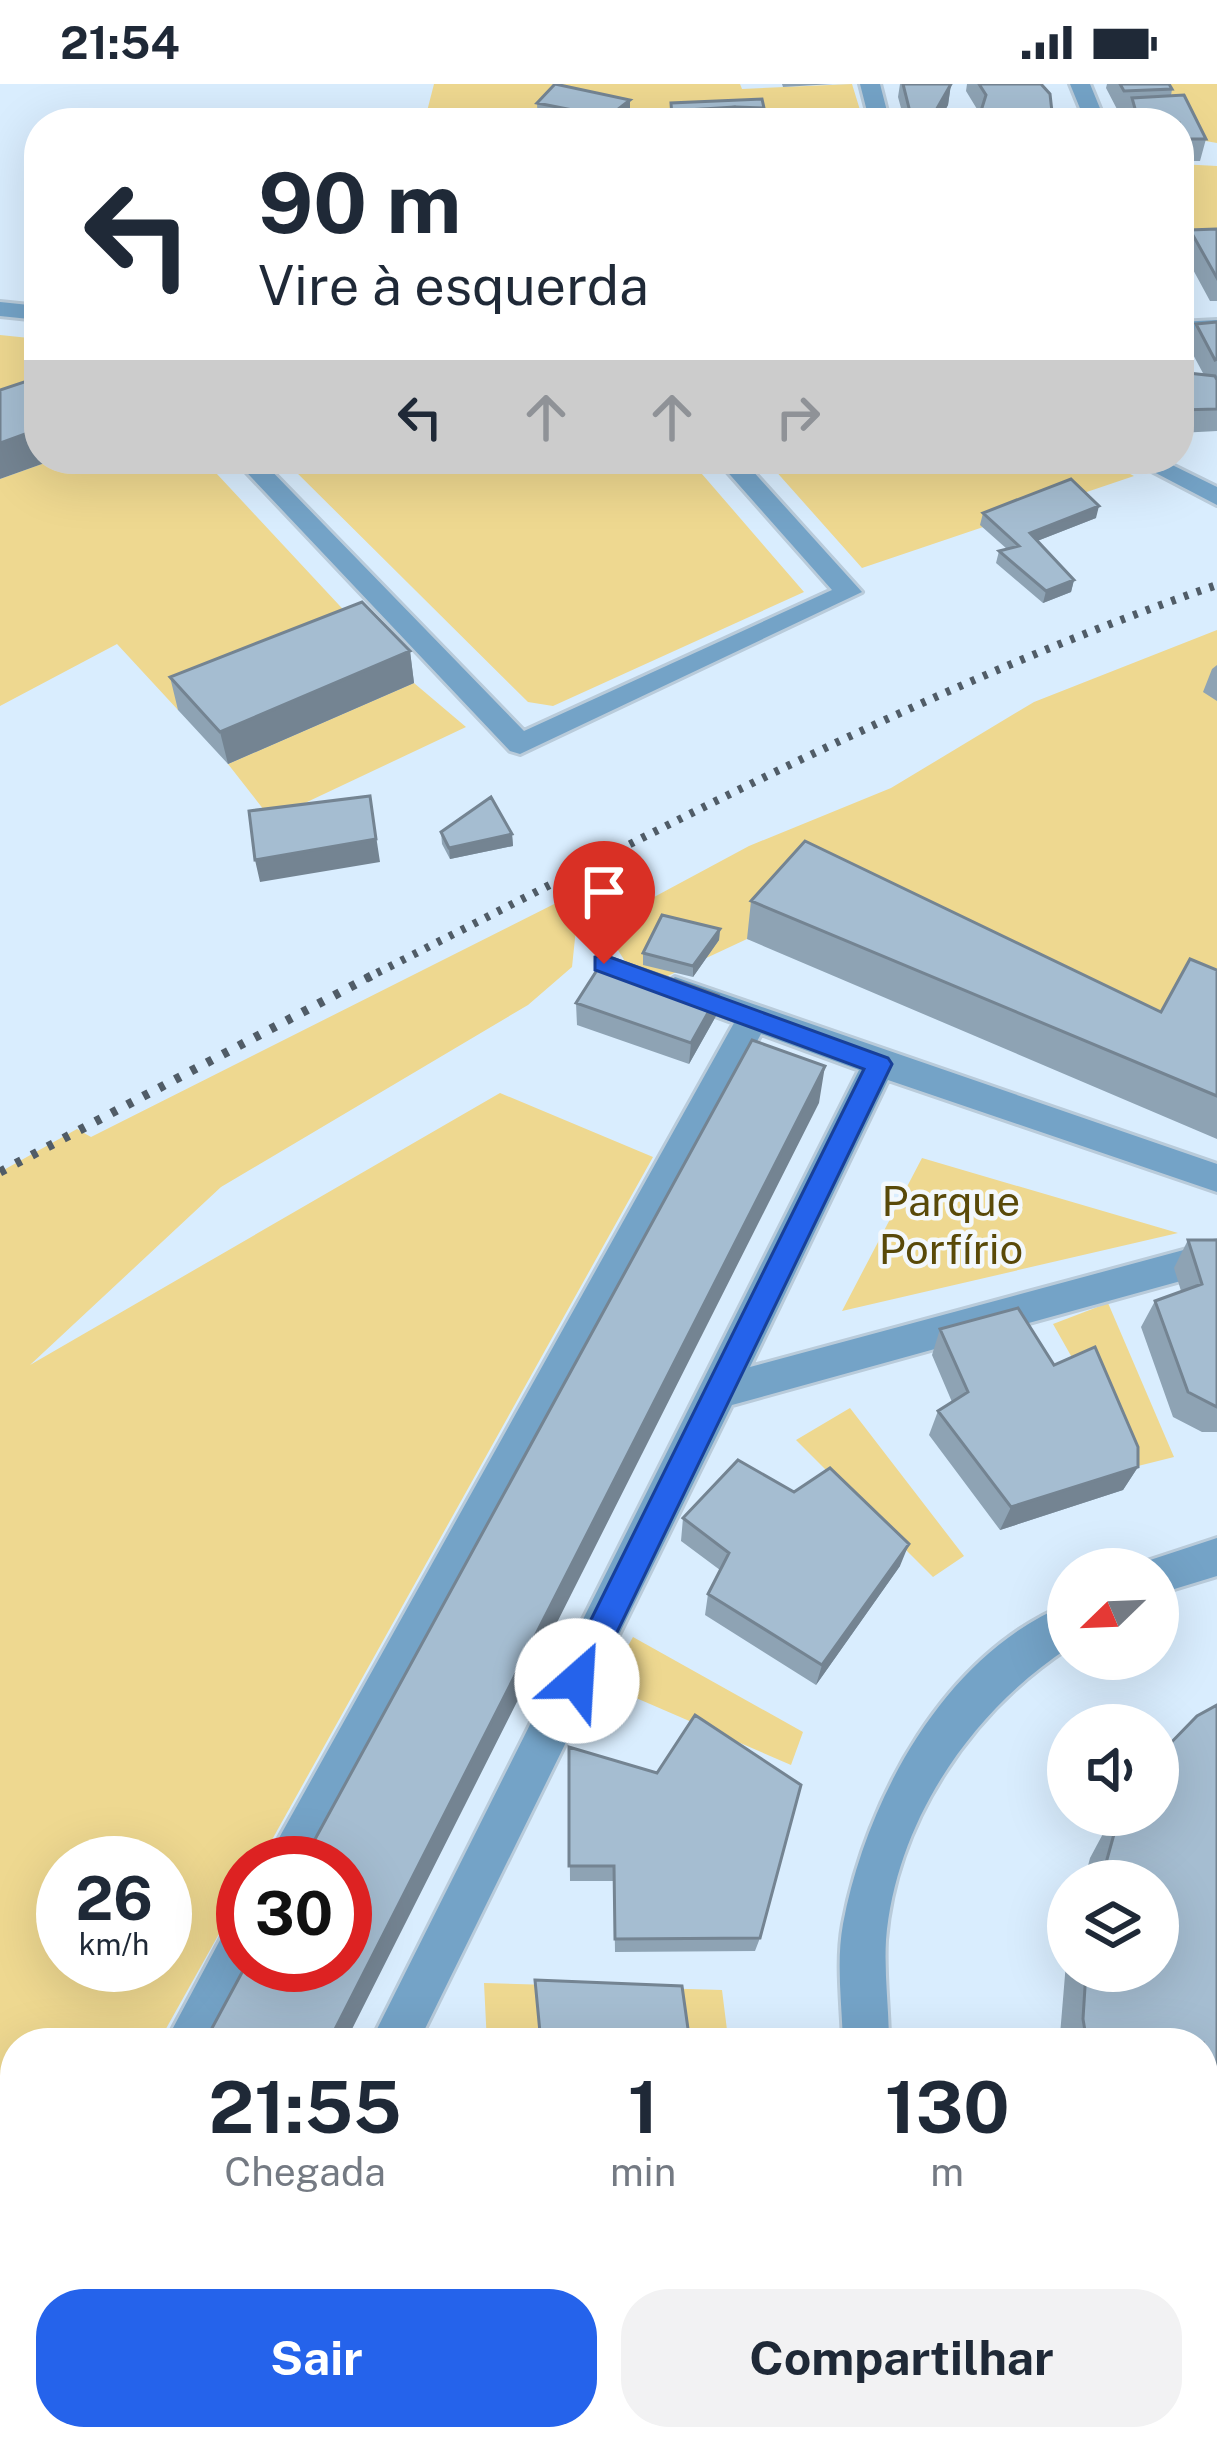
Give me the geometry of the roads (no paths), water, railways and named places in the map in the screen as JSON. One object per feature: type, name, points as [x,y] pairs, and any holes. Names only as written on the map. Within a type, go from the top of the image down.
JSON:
[{"type":"street","points":[[260,474],[520,744],[849,592],[742,474]]},
{"type":"street","points":[[1171,474],[1217,497]]},
{"type":"street","points":[[646,979],[1217,1178]]},
{"type":"street","points":[[302,1836],[753,1018]]},
{"type":"street","points":[[401,2028],[721,1391],[879,1064]]},
{"type":"street","points":[[721,1391],[1217,1256]]},
{"type":"street","points":[[1179,1569],[1217,1557]]},
{"type":"street","points":[[866,2028],[865,1924],[901,1804],[972,1697],[1047,1640]]},
{"type":"street","points":[[196,2028],[216,1992]]},
{"type":"railway","points":[[365,979],[891,717],[1107,625],[1217,585]]},
{"type":"railway","points":[[0,1172],[371,976]]},
{"type":"park label","name":"Parque Porfírio","points":[[951,1225]]}]
